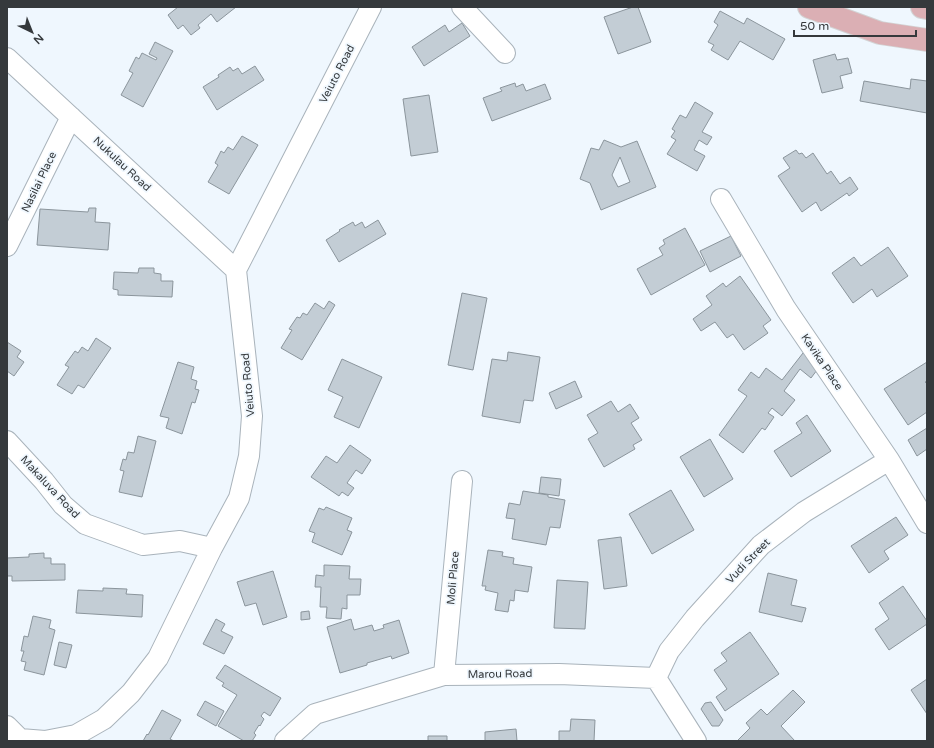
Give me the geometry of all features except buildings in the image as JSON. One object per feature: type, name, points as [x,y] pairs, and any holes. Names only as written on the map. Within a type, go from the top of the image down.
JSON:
[{"type":"main road","points":[[809,7],[880,32],[927,40]]},
{"type":"main road","points":[[922,7],[927,8]]},
{"type":"street","name":"Veiuto Road","points":[[7,726],[20,739],[45,741],[76,735],[104,719],[130,693],[158,658],[212,548],[239,498],[249,456],[252,416],[236,270],[371,7]]},
{"type":"street","points":[[462,7],[505,53]]},
{"type":"street","name":"Nukulau Road","points":[[7,58],[236,270]]},
{"type":"street","name":"Nasilai Place","points":[[7,246],[71,117]]},
{"type":"street","name":"Kavika Place","points":[[721,199],[786,309],[889,460],[927,522]]},
{"type":"street","name":"Makaluva Road","points":[[7,441],[64,505],[85,524],[143,545],[180,541],[212,548]]},
{"type":"street","name":"Vudi Street","points":[[656,678],[669,651],[695,618],[761,544],[804,512],[889,460]]},
{"type":"street","name":"Moli Place","points":[[444,675],[462,481]]},
{"type":"street","name":"Marou Road","points":[[285,741],[315,714],[444,675],[559,674],[656,678]]},
{"type":"street","points":[[656,678],[696,741]]}]
